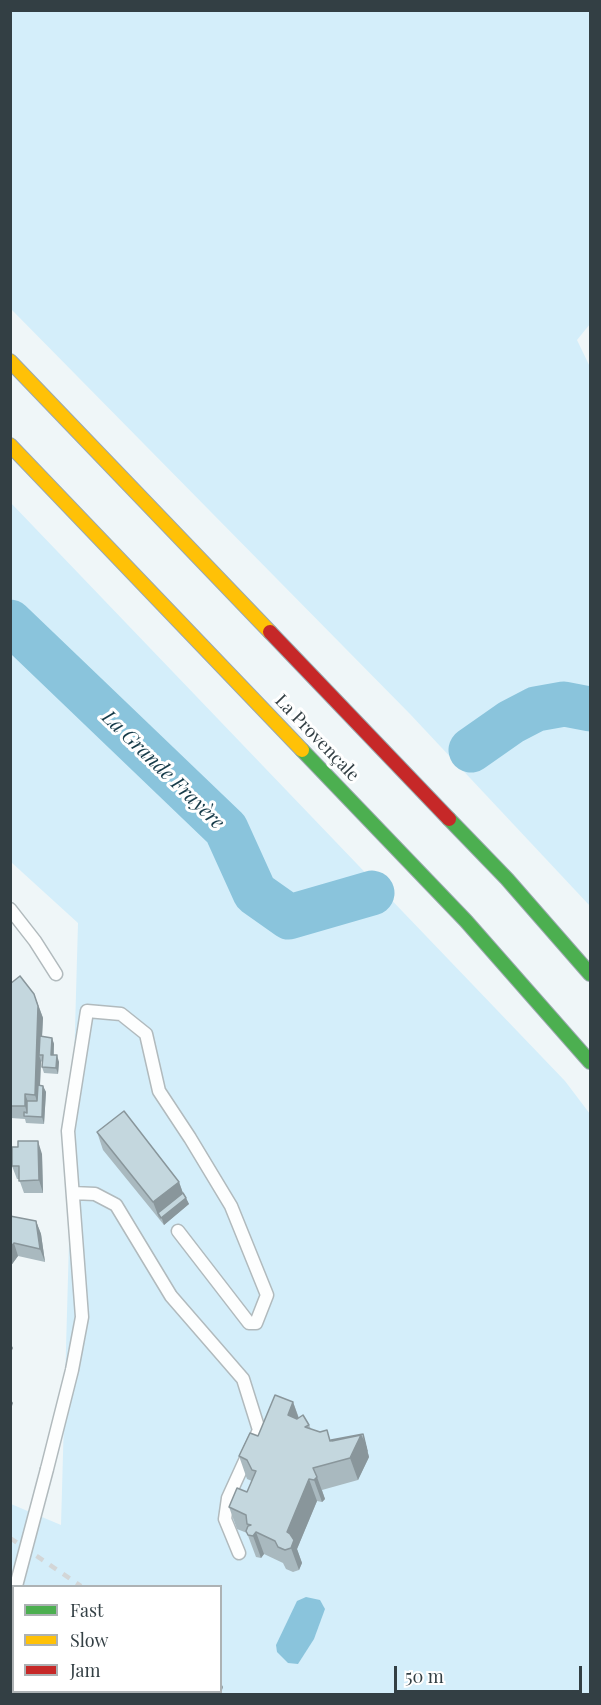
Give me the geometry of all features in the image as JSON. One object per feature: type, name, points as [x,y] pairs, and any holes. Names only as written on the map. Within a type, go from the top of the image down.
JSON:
[{"type":"highway","points":[[10,361],[507,879],[591,974]]},
{"type":"highway","name":"La Provençale","points":[[10,445],[466,921],[591,1062]]},
{"type":"lane","points":[[10,909],[35,941],[56,974]]},
{"type":"lane","points":[[17,1585],[72,1370],[82,1317],[68,1131],[87,1011],[121,1014],[146,1034],[159,1091],[231,1206],[267,1295],[256,1323],[249,1323],[178,1231]]},
{"type":"lane","points":[[73,1193],[95,1194],[116,1205],[171,1296],[243,1379],[259,1430],[228,1498],[225,1520],[239,1553]]},
{"type":"shaded area","points":[[11,10],[590,11],[590,324],[577,340],[590,367],[590,906],[410,714],[11,309]]},
{"type":"shaded area","points":[[11,503],[565,1081],[590,1114],[590,1694],[11,1694],[11,1504],[61,1525],[78,923],[11,862]]},
{"type":"water","points":[[306,1597],[320,1600],[325,1609],[314,1639],[298,1664],[288,1663],[277,1652],[276,1645],[297,1601]]},
{"type":"building","points":[[20,976],[34,994],[38,1006],[35,1095],[25,1094],[25,1106],[10,1106],[10,984]]},
{"type":"building","points":[[40,1036],[52,1038],[51,1055],[57,1055],[56,1068],[42,1067],[43,1055],[39,1055]]},
{"type":"building","points":[[38,1085],[43,1086],[42,1117],[24,1116],[24,1112],[27,1113],[27,1101],[37,1101]]},
{"type":"building","points":[[124,1111],[179,1182],[153,1202],[97,1132]]},
{"type":"building","points":[[18,1141],[38,1141],[39,1180],[19,1181],[19,1166],[12,1166],[12,1147],[18,1147]]},
{"type":"building","points":[[183,1193],[186,1198],[161,1218],[158,1213]]},
{"type":"building","points":[[10,1216],[36,1221],[40,1249],[14,1243],[10,1248]]},
{"type":"building","points":[[275,1395],[293,1402],[288,1415],[297,1419],[303,1415],[309,1425],[305,1427],[320,1432],[327,1430],[330,1441],[361,1435],[350,1458],[313,1468],[317,1477],[314,1480],[309,1479],[287,1532],[294,1540],[291,1548],[285,1550],[278,1547],[275,1541],[256,1532],[253,1536],[248,1535],[246,1531],[251,1525],[247,1524],[246,1515],[229,1507],[237,1488],[247,1492],[256,1471],[252,1470],[247,1460],[239,1456],[250,1433],[258,1436]]},
{"type":"building","points":[[363,1434],[367,1451],[361,1435],[331,1440]]},
{"type":"waterway","name":"La Grande Frayère","points":[[10,622],[226,829],[255,893],[289,917],[372,893]]},
{"type":"waterway","name":"La Grande Frayère","points":[[471,750],[511,722],[536,709],[564,704],[590,709]]},
{"type":"railway","points":[[10,1538],[80,1585]]},
{"type":"traffic: fast","points":[[302,750],[466,921],[590,1062]]},
{"type":"traffic: fast","points":[[449,819],[507,879],[590,974]]},
{"type":"traffic: slow","points":[[10,361],[270,632]]},
{"type":"traffic: slow","points":[[10,445],[302,750]]},
{"type":"traffic: jam","points":[[270,632],[449,819]]}]
